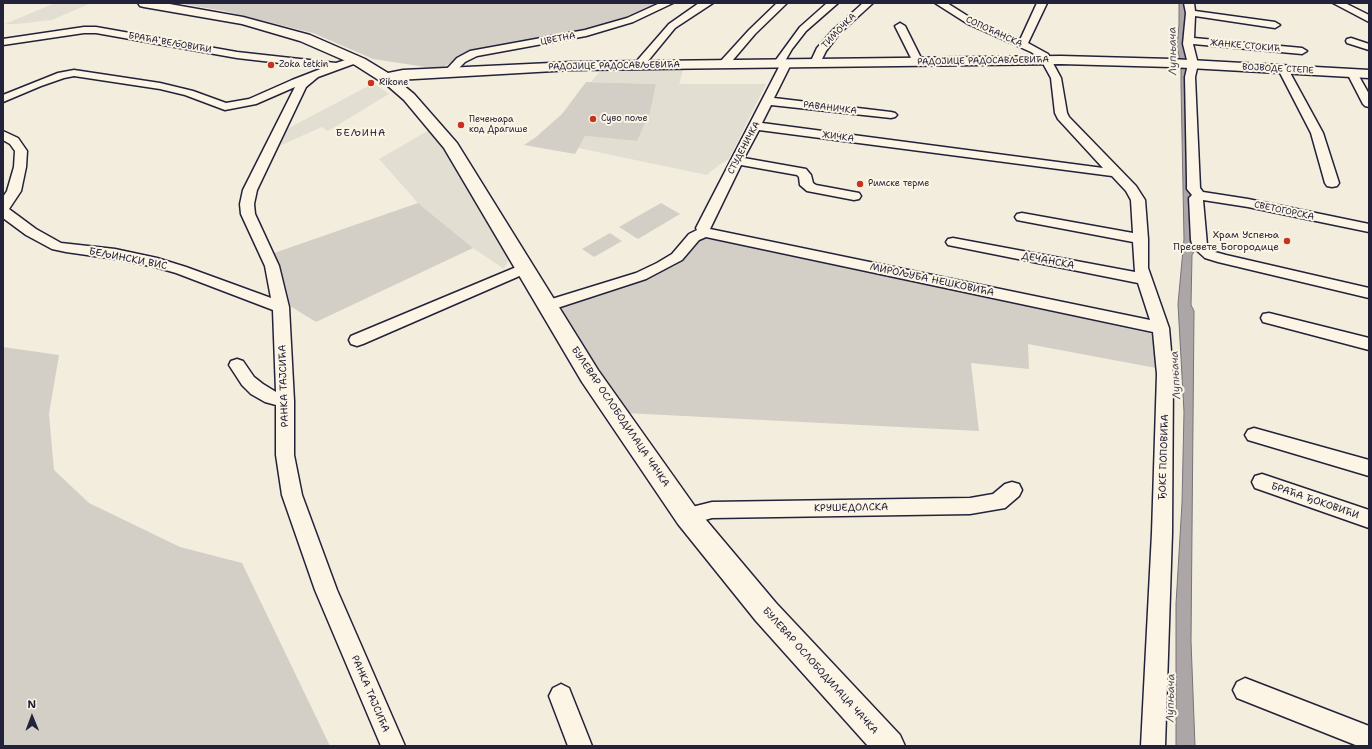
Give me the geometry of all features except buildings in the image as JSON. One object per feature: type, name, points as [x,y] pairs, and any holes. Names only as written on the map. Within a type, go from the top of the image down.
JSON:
[{"type":"main road","points":[[144,3],[237,19],[292,34],[320,44],[357,61],[398,69],[434,73]]},
{"type":"main road","name":"РАДОЈИЦЕ РАДОСАВЉЕВИЋА","points":[[434,73],[538,67],[1047,60],[1190,64]]},
{"type":"main road","name":"БУЛЕВАР ОСЛОБОДИЛАЦА ЧАЧКА","points":[[357,61],[400,88],[451,146],[590,376],[687,516],[766,612],[889,746]]},
{"type":"main road","name":"ВОЈВОДЕ СТЕПЕ","points":[[1190,64],[1369,74]]},
{"type":"main road","points":[[419,108],[419,102],[415,94],[420,84],[449,72]]},
{"type":"main road","points":[[386,78],[399,75],[434,73]]},
{"type":"street","name":"ЦВЕТНА","points":[[449,72],[461,60],[474,53],[586,33],[630,20],[668,3]]},
{"type":"street","points":[[639,65],[672,26],[700,6],[708,3]]},
{"type":"street","points":[[723,65],[752,32],[782,3]]},
{"type":"street","points":[[782,64],[788,48],[803,30],[833,3]]},
{"type":"street","name":"ТИМОЧКА","points":[[815,63],[821,50],[836,32],[868,3]]},
{"type":"street","points":[[1022,45],[1042,3]]},
{"type":"street","points":[[1338,3],[1366,14]]},
{"type":"street","name":"СОПОЋАНСКА","points":[[944,4],[971,22],[1040,53],[1047,60]]},
{"type":"street","points":[[1275,25],[1190,8],[1188,40],[1194,189],[1199,195],[1196,198],[1198,240],[1200,246],[1206,252],[1223,259],[1369,293]]},
{"type":"street","points":[[900,26],[918,62]]},
{"type":"street","name":"БРАЋА ВЕЉОВИЋИ","points":[[3,42],[84,30],[96,30],[236,55],[338,66]]},
{"type":"street","name":"ЖАНКЕ СТОКИЋ","points":[[1188,40],[1302,51]]},
{"type":"street","points":[[1351,41],[1369,47]]},
{"type":"street","name":"ЂОКЕ ПОПОВИЋА","points":[[1047,60],[1056,78],[1061,113],[1064,119],[1131,189],[1138,200],[1141,239],[1140,268],[1161,328],[1164,355],[1165,400],[1160,587],[1153,746]]},
{"type":"street","points":[[3,99],[37,84],[62,75],[74,73],[91,74],[160,86],[189,93],[221,106],[234,106],[252,102],[296,82],[338,66],[357,61]]},
{"type":"street","name":"СТУДЕНИЧКА","points":[[704,232],[703,228],[769,101],[782,64]]},
{"type":"street","points":[[1283,69],[1317,133],[1332,183]]},
{"type":"street","points":[[1352,73],[1369,104]]},
{"type":"street","name":"РАНКА ТАЈСИЋА","points":[[308,78],[301,85],[250,190],[247,204],[248,214],[272,266],[281,308],[285,401],[285,455],[292,495],[326,590],[393,746]]},
{"type":"street","name":"РАВАНИЧКА","points":[[769,101],[891,116]]},
{"type":"street","name":"ЖИЧКА","points":[[756,126],[1116,173]]},
{"type":"street","points":[[3,135],[14,141],[21,151],[20,167],[14,191],[3,207]]},
{"type":"street","points":[[738,161],[801,172],[805,175],[807,185],[812,188],[854,196]]},
{"type":"street","name":"СВЕТОГОРСКА","points":[[1199,195],[1248,203],[1369,228]]},
{"type":"street","name":"БЕЉИНСКИ ВИС","points":[[3,211],[31,232],[57,246],[115,254],[157,263],[181,270],[281,308]]},
{"type":"street","points":[[1022,217],[1141,239]]},
{"type":"street","points":[[548,306],[640,276],[662,266],[677,256],[694,238],[704,232]]},
{"type":"street","name":"МИРОЉУБА НЕШКОВИЋА","points":[[704,232],[1161,328]]},
{"type":"street","name":"ДЕЧАНСКА","points":[[953,242],[1144,279]]},
{"type":"street","points":[[357,340],[526,268]]},
{"type":"street","points":[[1269,318],[1369,344]]},
{"type":"street","points":[[238,365],[248,381],[256,389],[271,397],[285,401]]},
{"type":"street","points":[[1254,435],[1369,468]]},
{"type":"street","name":"БРАЋА ЂОКОВИЋИ","points":[[1262,482],[1369,518]]},
{"type":"street","name":"КРУШЕДОЛСКА","points":[[687,516],[712,510],[970,506],[998,502],[1012,490]]},
{"type":"street","points":[[1245,690],[1369,738]]},
{"type":"street","points":[[561,696],[580,746]]},
{"type":"shaded area","points":[[55,3],[91,3],[52,20],[5,24]]},
{"type":"shaded area","points":[[177,3],[662,3],[631,17],[578,32],[467,52],[444,67],[426,67],[373,59],[313,33],[224,11]]},
{"type":"shaded area","points":[[1179,3],[1186,3],[1190,65],[1190,159],[1195,250],[1192,255],[1191,305],[1194,311],[1191,641],[1195,746],[1176,746],[1176,604],[1182,503],[1184,412],[1178,304],[1184,239],[1181,65],[1177,47]]},
{"type":"shaded area","points":[[684,67],[679,84],[766,84],[729,159],[707,175],[578,148],[585,136],[637,141],[650,113],[656,84],[591,82],[603,68]]},
{"type":"shaded area","points":[[586,82],[656,84],[650,113],[637,141],[585,136],[575,154],[524,145],[536,137],[562,114]]},
{"type":"shaded area","points":[[374,83],[389,94],[328,131],[322,127],[279,146],[287,129]]},
{"type":"shaded area","points":[[431,129],[471,190],[509,259],[504,269],[473,248],[418,203],[379,159]]},
{"type":"shaded area","points":[[418,203],[473,248],[316,322],[290,306],[274,253]]},
{"type":"shaded area","points":[[661,203],[680,214],[638,239],[619,227]]},
{"type":"shaded area","points":[[610,233],[622,241],[594,257],[582,249]]},
{"type":"shaded area","points":[[704,235],[1158,335],[1156,368],[1028,344],[1029,369],[971,363],[979,431],[625,413],[556,306],[653,276],[675,265]]},
{"type":"shaded area","points":[[3,347],[59,355],[49,414],[54,470],[89,503],[180,547],[242,563],[330,746],[3,746]]},
{"type":"place","name":"Zoka tetkin","points":[[271,65]]},
{"type":"place","name":"Rikone","points":[[371,83]]},
{"type":"place","name":"Суво поље","points":[[593,119]]},
{"type":"place","name":"Печењара код Драгише","points":[[461,125]]},
{"type":"place","name":"Римске терме","points":[[860,184]]},
{"type":"place","name":"Храм Успења Пресвете Богородице","points":[[1287,241]]},
{"type":"district","name":"БЕЉИНА","points":[[361,133]]},
{"type":"water label","name":"Лупњача","points":[[1173,51]]},
{"type":"water label","name":"Лупњача","points":[[1176,375]]},
{"type":"water label","name":"Лупњача","points":[[1171,698]]}]
